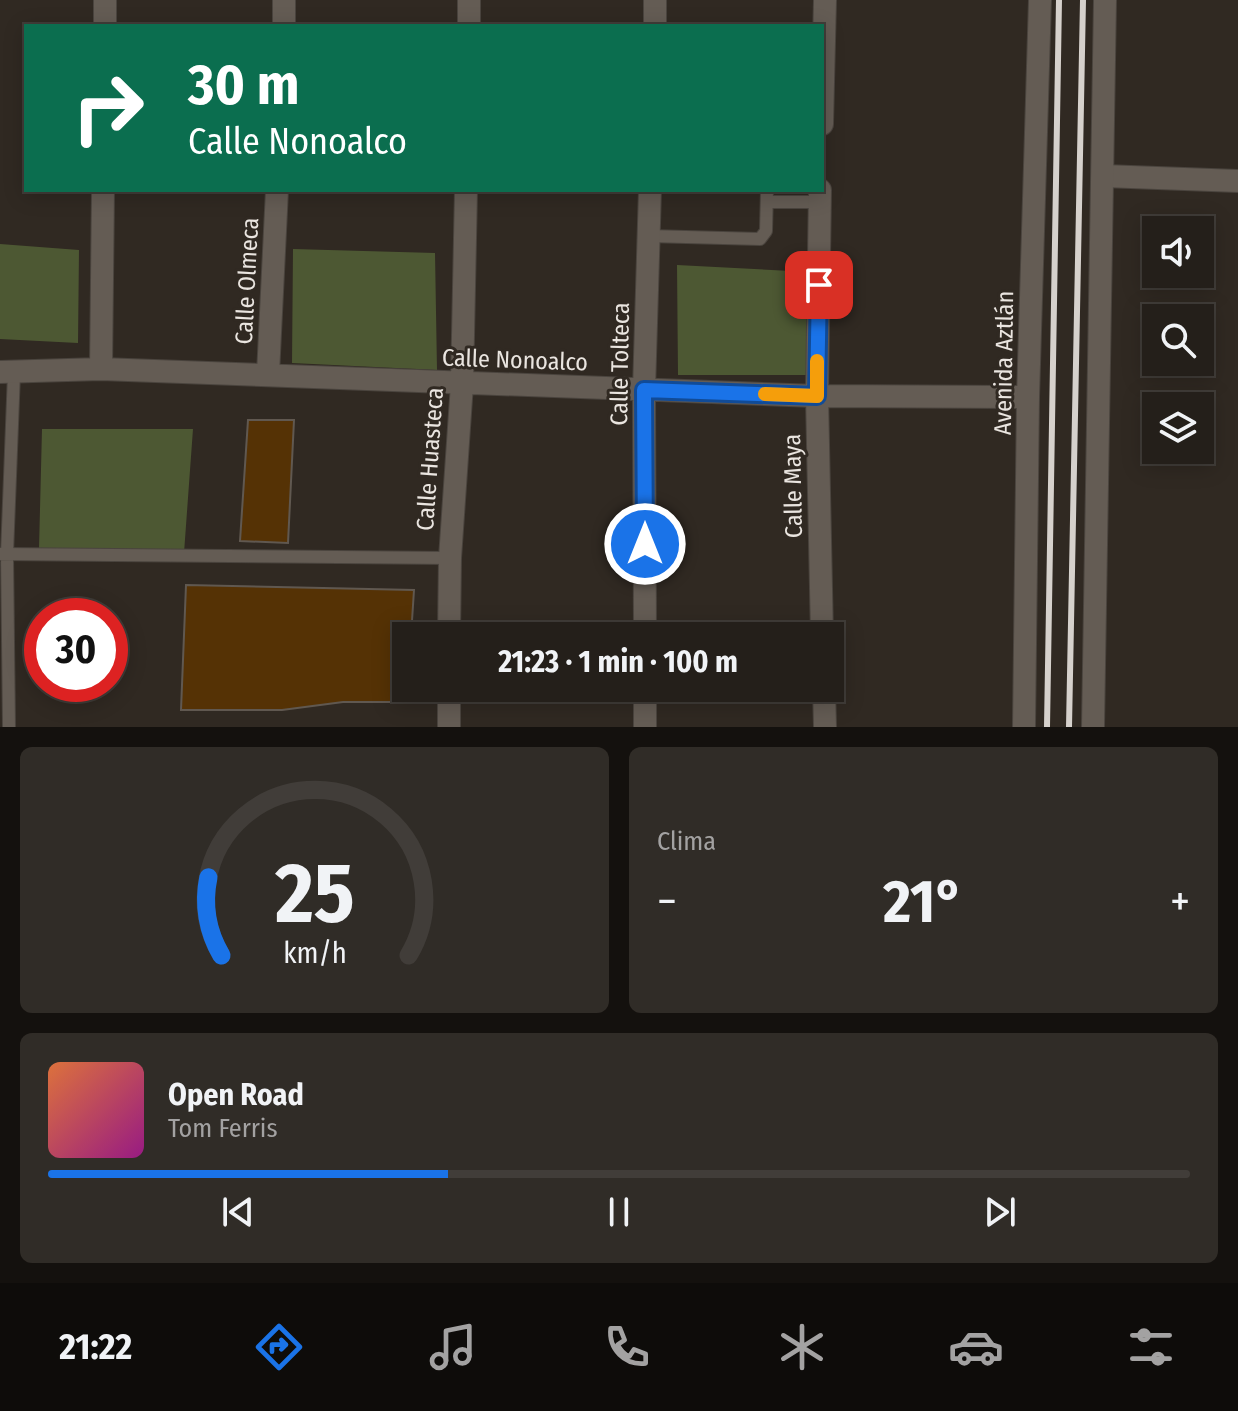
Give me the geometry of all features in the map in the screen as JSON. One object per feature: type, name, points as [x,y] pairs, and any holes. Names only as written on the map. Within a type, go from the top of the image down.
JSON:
[{"type":"street","points":[[105,0],[105,24]]},
{"type":"street","points":[[284,0],[284,24]]},
{"type":"street","points":[[469,0],[469,24]]},
{"type":"street","points":[[655,0],[655,24]]},
{"type":"street","points":[[824,41],[825,0]]},
{"type":"street","name":"Avenida Aztlán","points":[[1024,727],[1028,397],[1040,0]]},
{"type":"street","points":[[1093,727],[1105,0]]},
{"type":"street","points":[[1104,176],[1238,181]]},
{"type":"street","points":[[101,369],[103,192]]},
{"type":"street","name":"Calle Olmeca","points":[[268,374],[277,192]]},
{"type":"street","name":"Calle Huasteca","points":[[449,622],[450,558],[462,384],[466,192]]},
{"type":"street","name":"Calle Tolteca","points":[[645,622],[644,390],[650,192]]},
{"type":"street","name":"Calle Maya","points":[[820,196],[817,396],[822,622]]},
{"type":"street","name":"Calle Nonoalco","points":[[7,372],[101,369],[817,396],[1028,397]]},
{"type":"street","points":[[449,702],[449,727]]},
{"type":"street","points":[[645,702],[645,727]]},
{"type":"street","points":[[824,702],[825,727]]},
{"type":"lane","points":[[649,236],[760,239],[766,231],[767,196],[820,196]]},
{"type":"lane","points":[[7,372],[4,554],[9,727]]},
{"type":"lane","points":[[4,554],[450,558]]},
{"type":"green space","points":[[0,244],[79,250],[78,343],[0,339]]},
{"type":"green space","points":[[293,249],[435,253],[437,370],[292,363]]},
{"type":"green space","points":[[677,265],[810,272],[809,375],[678,375]]},
{"type":"green space","points":[[42,429],[193,429],[184,553],[39,549]]},
{"type":"building","points":[[248,420],[294,420],[288,543],[240,541]]},
{"type":"building","points":[[186,585],[414,590],[412,622],[392,622],[392,702],[343,702],[282,710],[181,710]]},
{"type":"railway","points":[[1047,727],[1059,0]]},
{"type":"railway","points":[[1069,727],[1083,0]]},
{"type":"slow traffic","points":[[765,394],[817,396],[817,361]]},
{"type":"route","points":[[645,544],[644,390],[817,396],[819,285]]}]
